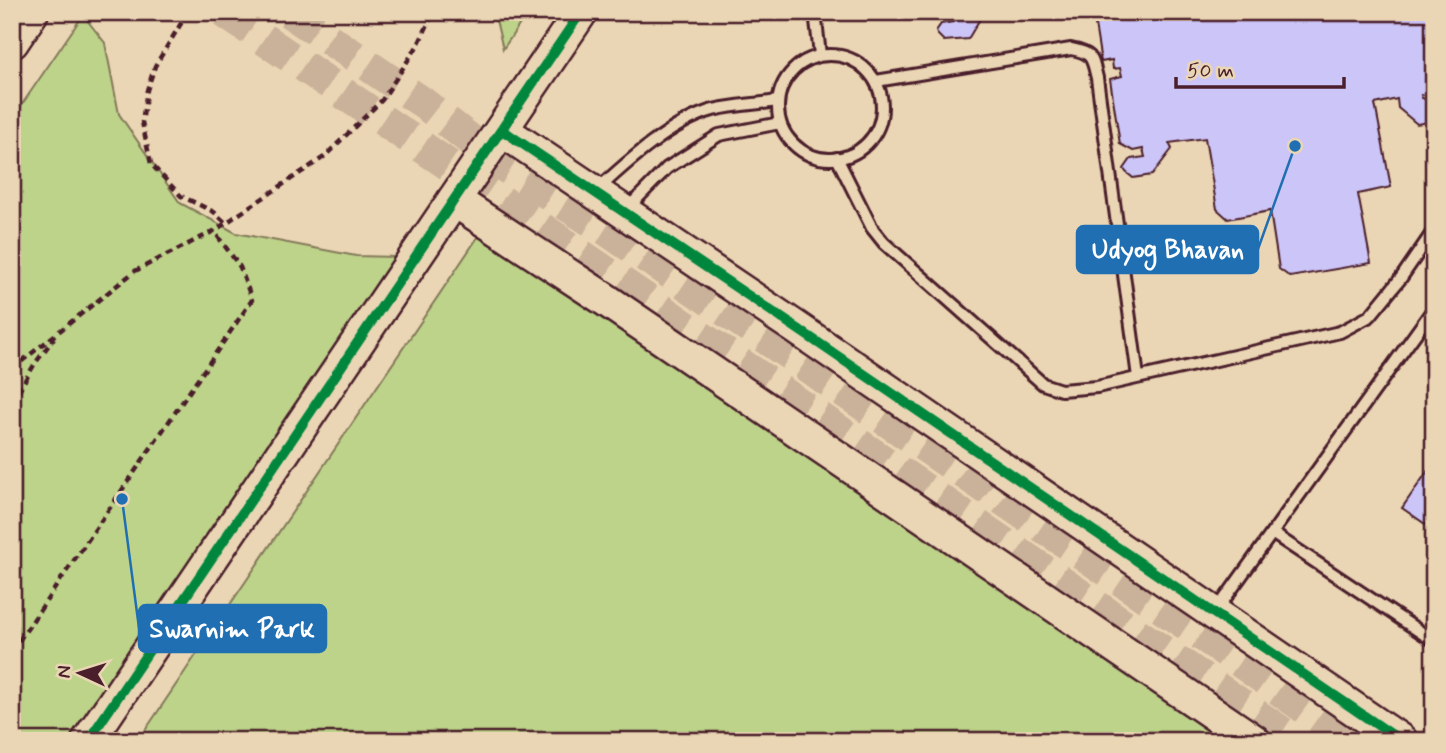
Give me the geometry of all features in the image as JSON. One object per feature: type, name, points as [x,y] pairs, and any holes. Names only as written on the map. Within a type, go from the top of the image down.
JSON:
[{"type":"street","points":[[12,41],[32,12]]},
{"type":"street","points":[[88,741],[581,12]]},
{"type":"street","points":[[502,130],[1401,741]]},
{"type":"street","points":[[454,200],[607,300],[1254,741]]},
{"type":"lane","points":[[815,12],[820,55]]},
{"type":"lane","points":[[876,81],[1071,49],[1085,52],[1092,58],[1138,377]]},
{"type":"lane","points":[[820,55],[842,55],[861,64],[876,81],[882,102],[880,123],[869,142],[851,155],[830,160],[808,155],[791,142],[780,123],[778,101],[785,80],[800,64],[820,55]]},
{"type":"lane","points":[[595,192],[625,164],[674,127],[712,111],[778,101]]},
{"type":"lane","points":[[624,212],[667,168],[719,135],[780,123]]},
{"type":"lane","points":[[837,158],[872,228],[884,243],[1043,384],[1061,390],[1097,387],[1340,332],[1370,316],[1401,278],[1434,230]]},
{"type":"lane","points":[[1214,613],[1434,308]]},
{"type":"lane","points":[[1272,533],[1434,641]]},
{"type":"path","points":[[188,12],[155,66],[147,90],[142,122],[151,164],[181,196],[214,212],[226,223]]},
{"type":"path","points":[[12,369],[135,271],[214,231],[324,157],[382,100],[418,45],[434,12]]},
{"type":"path","points":[[12,651],[252,300],[240,267],[214,231]]},
{"type":"path","points":[[12,402],[57,334]]},
{"type":"green space","points":[[494,12],[528,12],[503,49]]},
{"type":"green space","points":[[83,15],[105,43],[119,114],[180,203],[236,233],[356,256],[396,257],[68,741],[12,741],[12,119]]},
{"type":"green space","points":[[480,234],[1223,741],[138,741]]},
{"type":"building","points":[[938,12],[984,12],[968,39],[944,41],[936,31],[941,24],[954,22],[952,15],[943,17]]},
{"type":"building","points":[[1093,12],[1434,12],[1434,93],[1421,95],[1422,98],[1434,102],[1434,121],[1417,124],[1398,108],[1397,99],[1375,104],[1391,187],[1358,194],[1371,263],[1290,277],[1279,269],[1270,211],[1228,219],[1217,209],[1205,138],[1169,143],[1172,149],[1152,175],[1133,178],[1126,172],[1124,169],[1131,159],[1145,157],[1143,149],[1133,151],[1120,144],[1110,79],[1122,76],[1120,68],[1113,69],[1112,60],[1101,62]]},
{"type":"building","points":[[1434,462],[1434,530],[1402,508]]},
{"type":"tunnel","points":[[224,12],[1295,741]]},
{"type":"tunnel","points":[[289,12],[422,102],[505,167],[608,231],[1215,644],[1351,741]]},
{"type":"cycle path","points":[[88,741],[581,12]]},
{"type":"cycle path","points":[[502,130],[1401,741]]},
{"type":"place","name":"Udyog Bhavan","points":[[1295,146]]},
{"type":"place","name":"Swarnim Park","points":[[122,499]]}]
